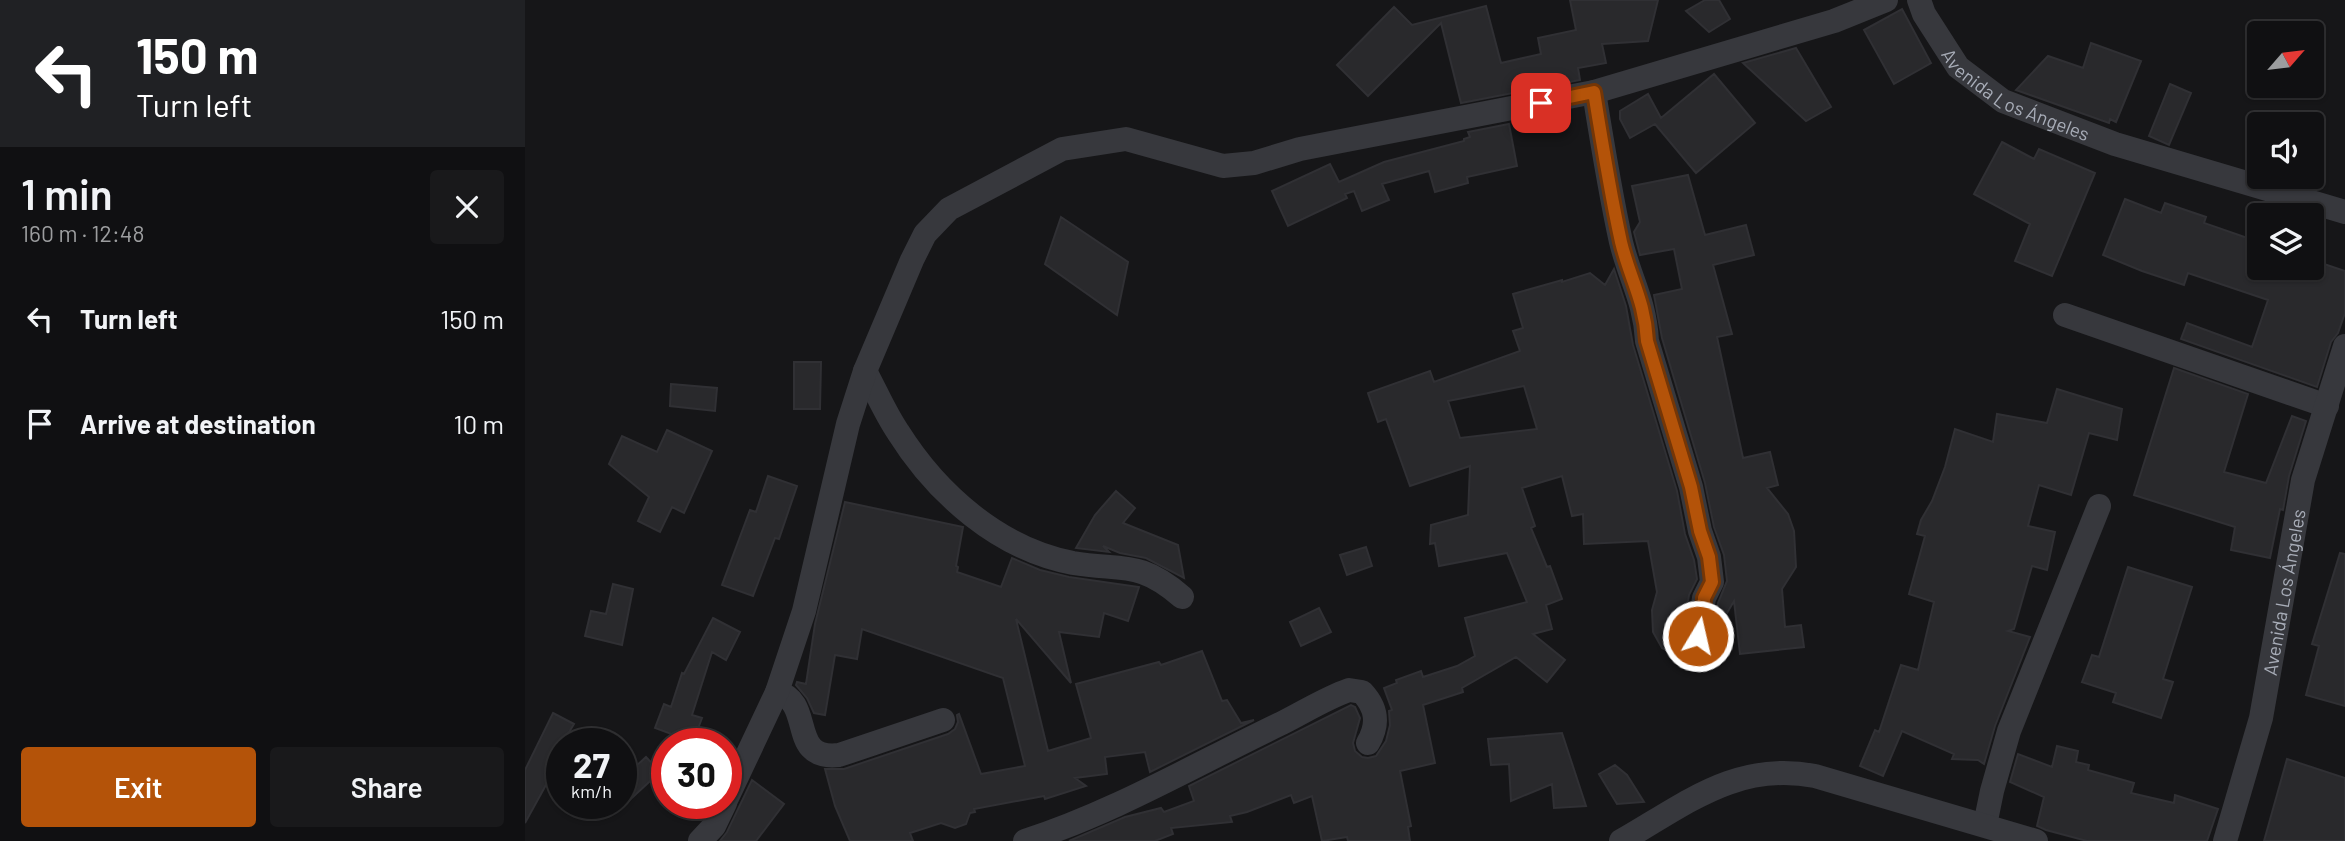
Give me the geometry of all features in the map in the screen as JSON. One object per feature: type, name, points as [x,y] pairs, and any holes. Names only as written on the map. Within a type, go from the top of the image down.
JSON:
[{"type":"street","points":[[742,766],[777,692],[804,611],[848,424],[865,371],[925,234],[949,209],[1062,149],[1126,139],[1223,166],[1255,163],[1300,149],[1594,92],[1834,21],[1886,0]]},
{"type":"street","name":"Avenida Los Ángeles","points":[[1919,0],[1924,14],[1958,67],[2003,101],[2115,144],[2345,212]]},
{"type":"street","points":[[1594,92],[1622,246],[1646,317],[1647,341],[1709,557],[1712,582],[1704,598],[1703,620],[1698,636]]},
{"type":"street","points":[[2065,314],[2326,405]]},
{"type":"street","name":"Avenida Los Ángeles","points":[[2225,841],[2261,718],[2303,480],[2345,346]]},
{"type":"street","points":[[865,371],[896,430],[910,450],[943,488],[980,521],[1024,548],[1075,563],[1138,570],[1162,581],[1182,597]]},
{"type":"street","points":[[1985,825],[1991,790],[2009,731],[2099,506]]},
{"type":"street","points":[[1024,841],[1128,801],[1349,690],[1361,692],[1372,705],[1376,724],[1368,743]]},
{"type":"street","points":[[777,692],[784,694],[795,704],[806,741],[811,748],[825,755],[839,755],[943,720]]},
{"type":"street","points":[[1621,841],[1720,785],[1750,775],[1781,772],[1815,776],[2036,841]]},
{"type":"street","points":[[700,841],[717,819]]},
{"type":"building","points":[[1570,0],[1658,0],[1648,41],[1602,44],[1606,63],[1578,68],[1580,80],[1461,103],[1441,23],[1368,96],[1337,65],[1394,7],[1412,25],[1486,6],[1501,63],[1541,54],[1538,38],[1576,30]]},
{"type":"building","points":[[1705,0],[1719,0],[1730,19],[1709,32],[1686,11]]},
{"type":"building","points":[[1902,9],[1931,63],[1894,84],[1864,30]]},
{"type":"building","points":[[2091,43],[2141,61],[2116,122],[2110,119],[2109,123],[2016,90],[2048,56],[2083,68]]},
{"type":"building","points":[[1796,48],[1831,107],[1806,121],[1743,63]]},
{"type":"building","points":[[1714,74],[1755,123],[1696,173],[1655,124],[1630,138],[1620,119],[1620,111],[1648,94],[1661,118]]},
{"type":"building","points":[[2170,84],[2191,93],[2169,145],[2149,136]]},
{"type":"building","points":[[1509,124],[1517,166],[1467,177],[1468,183],[1435,192],[1429,171],[1382,184],[1389,200],[1362,211],[1354,191],[1345,194],[1347,198],[1288,226],[1272,191],[1330,164],[1339,182],[1384,162],[1464,141],[1470,137],[1468,132]]},
{"type":"building","points":[[2002,142],[2034,159],[2039,149],[2095,173],[2052,276],[2015,261],[2030,224],[1974,194]]},
{"type":"building","points":[[1688,175],[1705,235],[1746,225],[1754,255],[1713,265],[1732,334],[1717,337],[1743,458],[1770,452],[1778,485],[1767,488],[1788,514],[1794,531],[1796,567],[1782,589],[1785,627],[1801,625],[1804,647],[1740,654],[1734,601],[1713,637],[1718,603],[1727,581],[1724,555],[1662,338],[1654,295],[1682,289],[1674,249],[1640,255],[1634,232],[1640,222],[1632,186]]},
{"type":"building","points":[[2125,199],[2161,213],[2165,203],[2206,217],[2204,223],[2247,238],[2247,280],[2324,280],[2324,264],[2345,271],[2345,313],[2338,333],[2331,342],[2317,387],[2181,339],[2187,323],[2252,347],[2268,300],[2188,273],[2184,285],[2103,255]]},
{"type":"building","points":[[1061,217],[1128,262],[1117,315],[1045,264]]},
{"type":"building","points":[[1614,269],[1694,560],[1697,579],[1689,595],[1683,634],[1684,642],[1689,648],[1696,651],[1707,648],[1696,666],[1662,648],[1653,632],[1652,610],[1657,592],[1648,541],[1584,544],[1583,514],[1572,516],[1562,476],[1522,488],[1535,526],[1531,528],[1547,567],[1550,566],[1562,599],[1546,605],[1552,629],[1533,634],[1565,660],[1547,682],[1516,657],[1462,688],[1463,692],[1423,705],[1435,763],[1400,771],[1411,826],[1408,827],[1410,841],[1348,841],[1347,837],[1322,841],[1312,796],[1294,803],[1291,795],[1230,816],[1232,822],[1171,828],[1173,834],[1155,841],[1069,841],[1125,817],[1161,808],[1164,812],[1194,801],[1189,786],[1351,705],[1355,707],[1360,718],[1353,743],[1355,751],[1362,757],[1376,756],[1386,741],[1390,725],[1389,711],[1392,710],[1384,688],[1397,683],[1396,680],[1421,671],[1423,677],[1457,666],[1475,656],[1465,618],[1527,602],[1507,553],[1439,566],[1435,543],[1430,544],[1431,525],[1468,515],[1470,466],[1410,486],[1386,419],[1378,422],[1368,393],[1430,371],[1434,382],[1520,351],[1513,331],[1523,328],[1513,294],[1590,273],[1605,285]],"holes":[[[1524,386],[1537,429],[1460,438],[1448,401]]]},
{"type":"building","points":[[794,362],[821,362],[820,409],[794,409]]},
{"type":"building","points":[[2174,368],[2248,394],[2224,472],[2266,483],[2292,416],[2306,421],[2289,476],[2283,510],[2280,509],[2270,558],[2231,550],[2235,527],[2134,495]]},
{"type":"building","points":[[671,384],[717,388],[715,411],[670,406]]},
{"type":"building","points":[[2057,389],[2122,409],[2117,440],[2089,433],[2071,495],[2039,485],[2028,526],[2055,532],[2047,570],[2032,566],[2014,629],[2008,631],[2030,637],[1995,726],[1984,764],[1978,760],[1952,759],[1954,754],[1902,731],[1883,776],[1860,766],[1875,730],[1879,732],[1901,665],[1918,670],[1934,602],[1909,594],[1925,536],[1917,534],[1945,467],[1955,429],[1993,442],[1997,414],[2047,423]]},
{"type":"building","points":[[667,430],[712,451],[684,513],[672,507],[660,532],[638,521],[649,497],[609,464],[622,436],[657,452]]},
{"type":"building","points":[[768,476],[797,486],[779,539],[775,538],[753,596],[722,585],[750,510],[756,512]]},
{"type":"building","points":[[1116,491],[1135,508],[1123,523],[1178,545],[1184,578],[1146,558],[1120,553],[1103,546],[1109,552],[1076,548],[1095,515]]},
{"type":"building","points":[[845,502],[963,527],[957,572],[1001,587],[1012,558],[1040,570],[1069,577],[1139,587],[1128,621],[1104,613],[1099,637],[1059,632],[1071,683],[1016,619],[1048,751],[1091,738],[1076,684],[1159,662],[1161,665],[1202,651],[1222,701],[1227,700],[1241,723],[1254,720],[1150,772],[1145,752],[1105,757],[1107,774],[1075,778],[1086,786],[1045,799],[1044,796],[974,809],[975,812],[970,813],[966,824],[955,828],[941,823],[910,833],[913,841],[850,841],[835,806],[825,769],[844,769],[948,734],[955,729],[959,714],[981,774],[1025,766],[1003,678],[862,629],[857,659],[835,655],[825,715],[814,713],[807,698],[796,685],[797,682],[806,684],[815,624]]},
{"type":"building","points":[[1366,547],[1372,566],[1347,575],[1340,555]]},
{"type":"building","points":[[2340,553],[2345,554],[2345,706],[2306,695],[2319,646],[2312,644]]},
{"type":"building","points":[[2128,567],[2192,587],[2163,679],[2173,682],[2161,718],[2113,702],[2116,693],[2082,682],[2092,655],[2099,657]]},
{"type":"building","points":[[613,584],[633,589],[622,645],[585,636],[591,611],[606,614]]},
{"type":"building","points":[[1319,608],[1331,632],[1301,646],[1290,622]]},
{"type":"building","points":[[713,618],[740,632],[726,660],[712,652],[692,715],[702,718],[698,728],[655,728],[664,704],[671,707],[682,673],[684,674]]},
{"type":"building","points":[[553,713],[574,724],[572,728],[546,728],[546,785],[525,823],[525,770]]},
{"type":"building","points":[[1562,733],[1586,806],[1554,808],[1552,784],[1511,801],[1509,764],[1491,765],[1488,739]]},
{"type":"building","points":[[2057,746],[2078,751],[2076,762],[2089,765],[2088,770],[2134,783],[2131,793],[2174,803],[2175,795],[2218,809],[2207,841],[2087,841],[2037,826],[2044,797],[2010,782],[2018,754],[2052,767]]},
{"type":"building","points":[[646,757],[651,762],[651,780],[637,793],[637,765]]},
{"type":"building","points":[[2287,759],[2345,778],[2345,841],[2264,841]]},
{"type":"building","points":[[1615,765],[1627,775],[1644,802],[1617,804],[1599,774]]},
{"type":"building","points":[[752,780],[784,804],[756,841],[720,841],[733,819],[742,819],[742,801]]},
{"type":"route","points":[[1541,103],[1594,92],[1622,246],[1646,317],[1647,341],[1709,557],[1712,582],[1704,598],[1703,620],[1698,636]]}]
